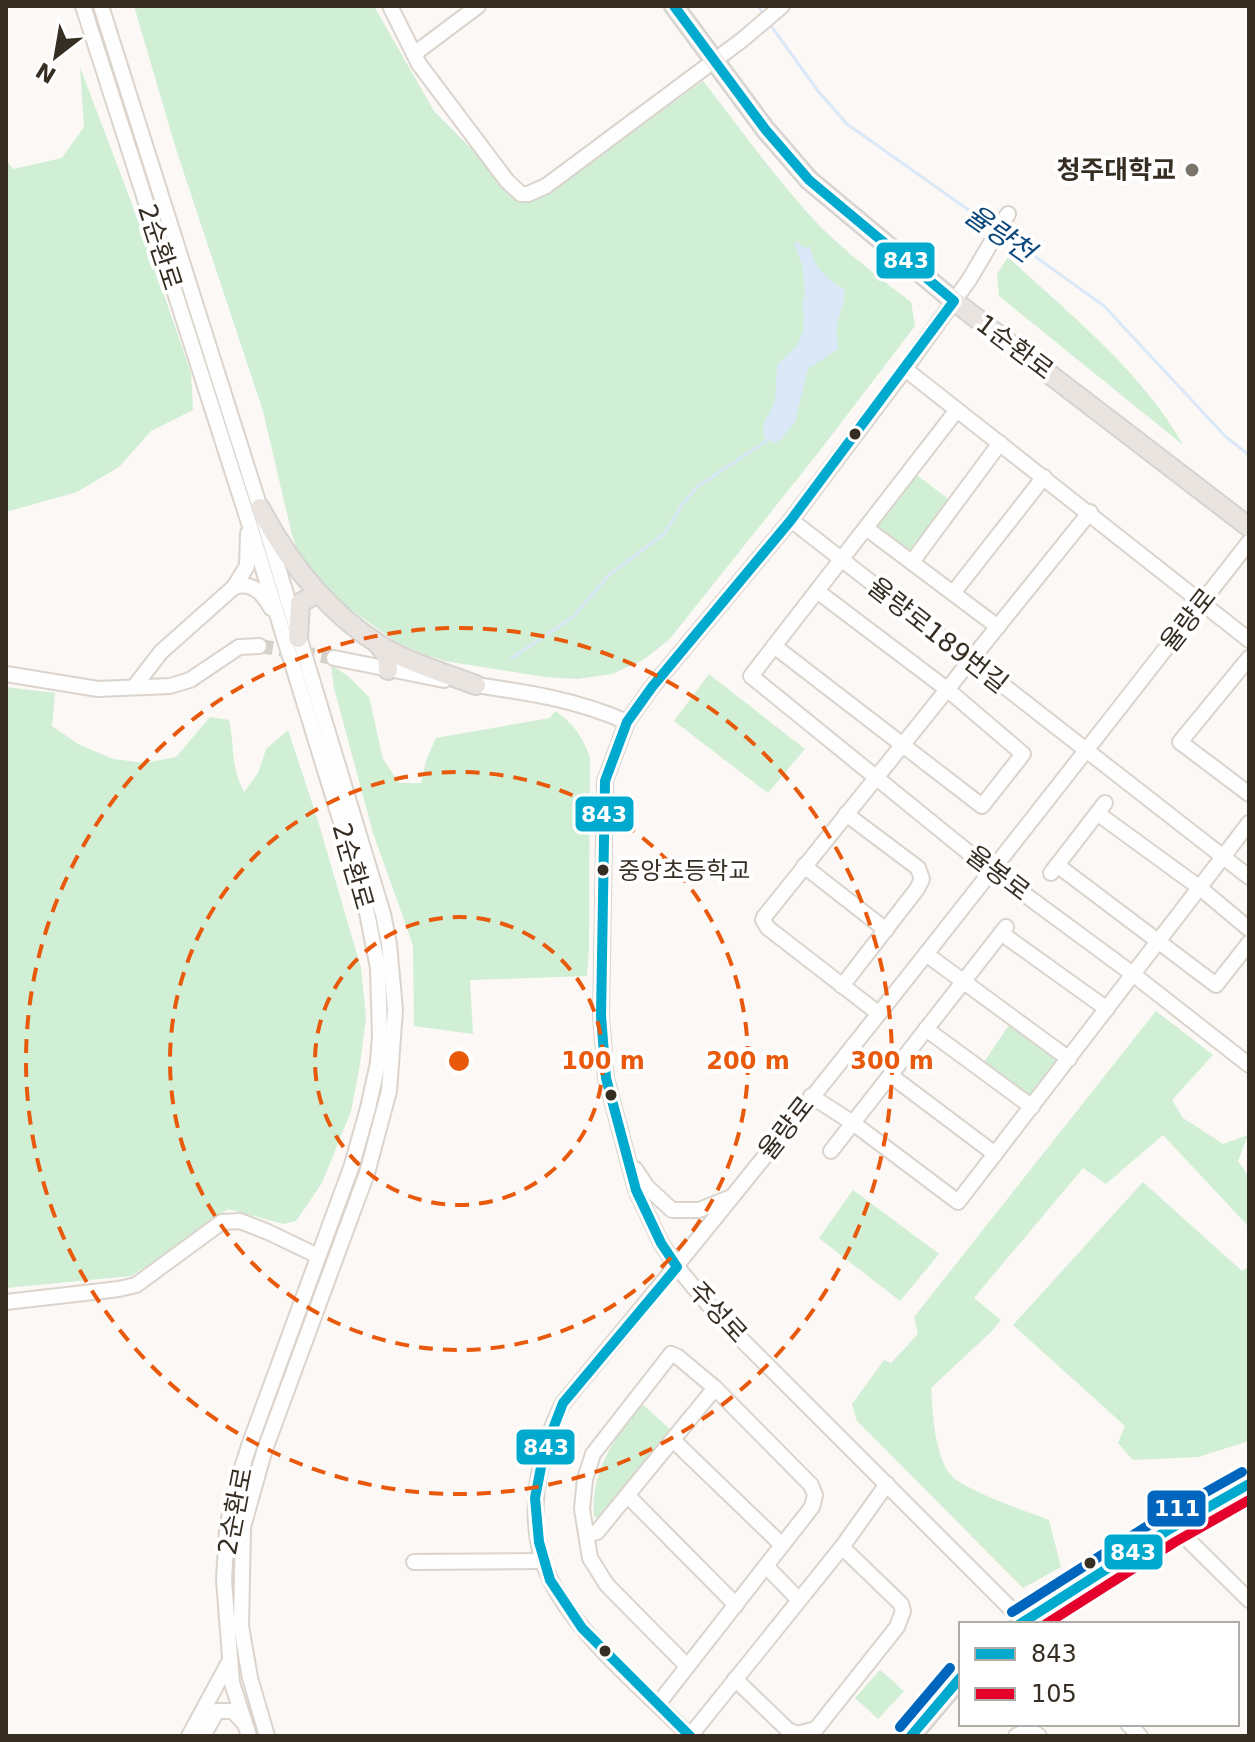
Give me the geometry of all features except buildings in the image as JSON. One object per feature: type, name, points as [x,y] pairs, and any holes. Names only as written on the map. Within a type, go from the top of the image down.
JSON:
[{"type":"main road","name":"1순환로","points":[[674,6],[765,129],[809,180],[954,301],[1249,527]]},
{"type":"main road","points":[[254,514],[316,594],[378,644],[387,656],[388,670]]},
{"type":"main road","points":[[298,638],[300,603],[316,594]]},
{"type":"main road","points":[[378,644],[476,685]]},
{"type":"main road","points":[[1025,1622],[1249,1484]]},
{"type":"main road","points":[[911,1736],[959,1679]]},
{"type":"street","name":"2순환로","points":[[83,6],[298,638],[383,914],[392,977],[394,1044],[389,1091],[367,1173],[264,1452],[243,1527],[241,1626],[250,1678],[267,1736]]},
{"type":"street","name":"2순환로","points":[[101,6],[254,514],[279,622],[365,903],[376,956],[380,1002],[378,1063],[352,1165],[233,1496],[224,1579],[232,1683],[247,1729]]},
{"type":"street","points":[[390,6],[419,64],[507,181],[521,194],[546,186],[781,8]]},
{"type":"street","points":[[414,54],[478,6]]},
{"type":"street","name":"주성로","points":[[1008,214],[954,301],[905,369],[791,520],[652,687],[627,722],[605,781],[601,1016],[606,1078],[627,1156],[642,1203],[661,1243],[677,1267],[717,1315],[1022,1622]]},
{"type":"street","points":[[905,369],[1249,640]]},
{"type":"street","points":[[817,591],[948,690],[1023,754],[982,806],[774,646],[957,410]]},
{"type":"street","points":[[912,562],[1000,443]]},
{"type":"street","points":[[953,593],[1044,477]]},
{"type":"street","points":[[878,1013],[768,928],[763,920],[767,911],[1090,512]]},
{"type":"street","points":[[134,687],[161,652],[234,587],[247,566],[254,514]]},
{"type":"street","name":"율량로189번길","points":[[791,520],[1249,877]]},
{"type":"street","points":[[866,528],[998,627]]},
{"type":"street","name":"율량로","points":[[690,1736],[582,1628],[550,1580],[539,1542],[535,1498],[544,1452],[555,1420],[563,1403],[677,1267],[1249,542]]},
{"type":"street","points":[[234,587],[243,584],[255,588],[265,597],[279,622]]},
{"type":"street","points":[[6,674],[98,689],[170,686],[190,680],[239,647],[259,646]]},
{"type":"street","name":"율봉로","points":[[774,646],[751,676],[876,779],[1249,1065]]},
{"type":"street","points":[[334,658],[388,670],[539,694],[592,707],[627,722]]},
{"type":"street","points":[[1249,658],[1180,742],[1249,794]]},
{"type":"street","points":[[1249,929],[1101,808],[1054,869],[1159,941],[1216,985],[1249,943]]},
{"type":"street","points":[[842,986],[922,879],[918,868],[846,814]]},
{"type":"street","points":[[811,1096],[853,1123],[958,1202],[1249,823]]},
{"type":"street","points":[[804,866],[886,930]]},
{"type":"street","points":[[831,1151],[1003,930],[1107,1009]]},
{"type":"street","points":[[926,954],[1069,1059]]},
{"type":"street","points":[[926,1029],[1032,1107]]},
{"type":"street","points":[[890,1075],[995,1154]]},
{"type":"street","points":[[627,1156],[647,1187],[672,1210],[699,1210],[733,1196]]},
{"type":"street","points":[[6,1302],[136,1285],[222,1222],[240,1221],[318,1256]]},
{"type":"street","points":[[658,1704],[812,1507],[815,1495],[811,1485],[715,1388],[671,1354],[593,1454],[585,1479],[582,1509],[590,1558],[607,1585],[687,1666]]},
{"type":"street","points":[[587,1535],[597,1532],[715,1388]]},
{"type":"street","points":[[673,1440],[782,1545]]},
{"type":"street","points":[[690,1736],[842,1547],[887,1484]]},
{"type":"street","points":[[628,1496],[736,1605]]},
{"type":"street","points":[[1175,1527],[1249,1600]]},
{"type":"street","points":[[735,1679],[788,1730],[797,1734],[816,1729],[897,1627],[903,1611],[901,1604],[842,1547]]},
{"type":"street","points":[[414,1562],[544,1561]]},
{"type":"street","points":[[766,1566],[799,1600]]},
{"type":"street","points":[[189,1736],[227,1669],[230,1658]]},
{"type":"street","points":[[203,1736],[217,1711],[233,1711],[247,1729]]},
{"type":"street","points":[[1016,1736],[1029,1729],[1039,1736]]},
{"type":"green space","points":[[134,6],[374,6],[434,111],[524,202],[564,182],[703,81],[816,222],[911,302],[915,326],[669,640],[643,660],[612,674],[578,679],[545,677],[445,661],[423,654],[395,641],[308,579],[292,535],[263,411],[176,149]]},
{"type":"green space","points":[[80,67],[141,228],[191,373],[193,410],[151,431],[119,467],[77,492],[6,512],[6,160],[13,169],[62,158],[84,127]]},
{"type":"green space","points":[[1008,257],[1126,368],[1147,392],[1183,445],[999,296],[997,274]]},
{"type":"green space","points":[[914,473],[951,501],[910,555],[873,528]]},
{"type":"green space","points":[[331,665],[348,676],[369,697],[383,759],[399,783],[421,783],[436,738],[550,718],[555,711],[573,726],[590,758],[587,976],[470,980],[473,1034],[414,1026],[413,945],[373,833],[334,688]]},
{"type":"green space","points":[[709,674],[805,749],[768,793],[674,721]]},
{"type":"green space","points":[[6,687],[55,693],[52,726],[78,744],[113,759],[145,763],[176,757],[210,717],[229,720],[235,765],[244,792],[258,773],[266,749],[288,730],[361,968],[366,1017],[351,1111],[322,1183],[296,1221],[283,1224],[228,1209],[179,1246],[131,1276],[6,1288]]},
{"type":"green space","points":[[1156,1011],[1213,1055],[1172,1100],[1183,1118],[1223,1144],[1248,1135],[1238,1161],[1249,1177],[1249,1227],[1163,1135],[1106,1184],[1083,1168],[974,1298],[1001,1320],[931,1388],[935,1432],[944,1464],[956,1479],[995,1500],[1049,1520],[1061,1567],[1023,1588],[857,1421],[852,1404],[884,1360],[891,1363],[918,1334],[914,1317]]},
{"type":"green space","points":[[1009,1025],[1061,1062],[1033,1100],[982,1065]]},
{"type":"green space","points":[[1143,1182],[1242,1271],[1249,1266],[1249,1441],[1198,1457],[1133,1460],[1118,1443],[1125,1426],[1013,1325]]},
{"type":"green space","points":[[853,1190],[939,1254],[900,1301],[819,1238]]},
{"type":"green space","points":[[641,1403],[673,1432],[602,1518],[594,1517],[600,1470],[614,1442]]},
{"type":"green space","points":[[880,1670],[904,1691],[878,1719],[855,1698]]},
{"type":"water","points":[[798,242],[806,249],[810,246],[817,266],[844,289],[845,295],[837,330],[839,348],[808,369],[795,422],[777,444],[764,438],[763,424],[775,402],[777,365],[798,344],[803,331],[805,292],[802,265],[794,243]]},
{"type":"waterway","name":"율량천","points":[[758,6],[765,16]]},
{"type":"waterway","name":"율량천","points":[[769,23],[818,91],[847,124],[994,228]]},
{"type":"waterway","name":"율량천","points":[[1001,232],[1104,306],[1226,437],[1249,455]]},
{"type":"waterway","points":[[512,658],[573,617],[609,575],[664,534],[697,487],[771,438]]},
{"type":"tunnel","points":[[259,646],[334,658]]},
{"type":"transit line","name":"843","points":[[674,6],[765,129],[809,180],[954,301],[791,520],[652,687],[627,722],[605,781],[601,1016],[606,1078],[636,1190],[661,1243],[677,1267],[563,1403],[544,1452],[535,1498],[539,1542],[550,1580],[582,1628],[690,1736]]},
{"type":"transit line","name":"111","points":[[1012,1612],[1160,1518],[1242,1472]]},
{"type":"transit line","name":"843","points":[[1023,1622],[1168,1530],[1249,1484]]},
{"type":"transit line","name":"105","points":[[1049,1622],[1175,1542],[1249,1500]]},
{"type":"transit line","name":"111","points":[[900,1727],[950,1668]]},
{"type":"transit line","name":"843","points":[[911,1736],[959,1679]]},
{"type":"place","name":"청주대학교","points":[[1192,170]]},
{"type":"place","name":"중앙초등학교","points":[[603,870]]}]
